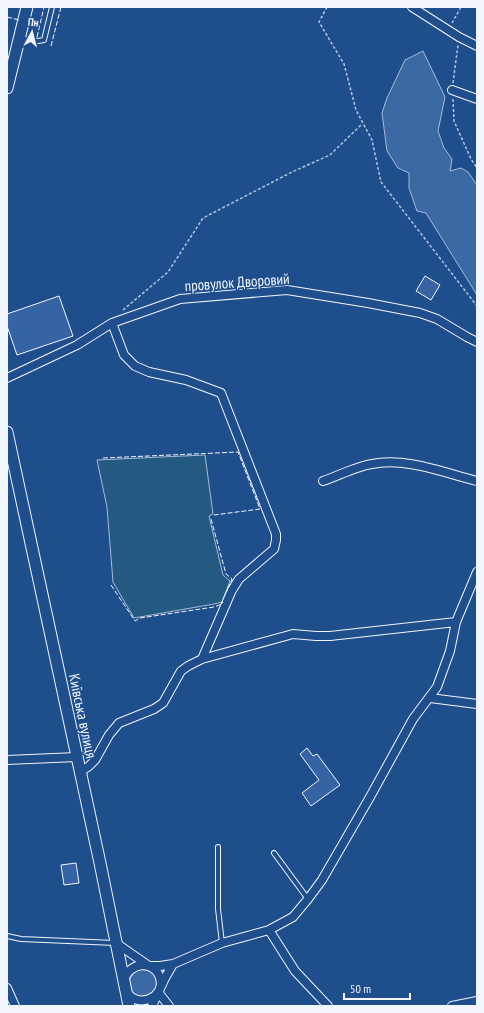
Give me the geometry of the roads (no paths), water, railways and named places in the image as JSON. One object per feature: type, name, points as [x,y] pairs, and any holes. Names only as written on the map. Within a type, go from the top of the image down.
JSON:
[{"type":"street","points":[[7,88],[27,7]]},
{"type":"street","points":[[412,7],[459,37],[477,46]]},
{"type":"street","points":[[452,90],[477,99]]},
{"type":"street","name":"провулок Дворовий","points":[[7,378],[77,345],[113,322],[180,299],[287,290],[361,301],[420,313],[438,319],[477,342]]},
{"type":"street","points":[[113,322],[124,355],[135,366],[149,372],[186,380],[221,393],[276,534],[274,549],[239,579],[232,590],[202,659]]},
{"type":"street","name":"Київська вулиця","points":[[7,432],[129,1006]]},
{"type":"street","points":[[323,481],[371,464],[386,462],[412,464],[477,481]]},
{"type":"street","points":[[173,964],[158,992],[151,999],[141,1001],[131,997],[125,986],[126,974],[134,967],[139,965],[160,966],[173,964],[222,944],[269,930],[294,917],[308,899],[322,880],[413,719],[438,687],[450,651],[456,622],[477,572]]},
{"type":"street","points":[[80,773],[95,760],[113,729],[119,723],[154,709],[163,703],[181,671],[202,659],[293,634],[330,636],[456,622]]},
{"type":"street","points":[[430,698],[477,704]]},
{"type":"street","points":[[7,760],[77,757]]},
{"type":"street","points":[[269,930],[295,971],[328,1006]]},
{"type":"street","points":[[116,943],[153,968],[159,977],[160,987],[152,1006]]},
{"type":"street","points":[[7,988],[15,1006]]},
{"type":"street","points":[[158,992],[169,1006]]},
{"type":"street","points":[[452,1006],[477,1000]]},
{"type":"lane","points":[[20,37],[38,41],[44,40],[52,7]]},
{"type":"lane","points":[[218,847],[218,909],[222,944]]},
{"type":"lane","points":[[274,853],[308,899]]},
{"type":"lane","points":[[7,936],[21,939],[116,943]]}]
